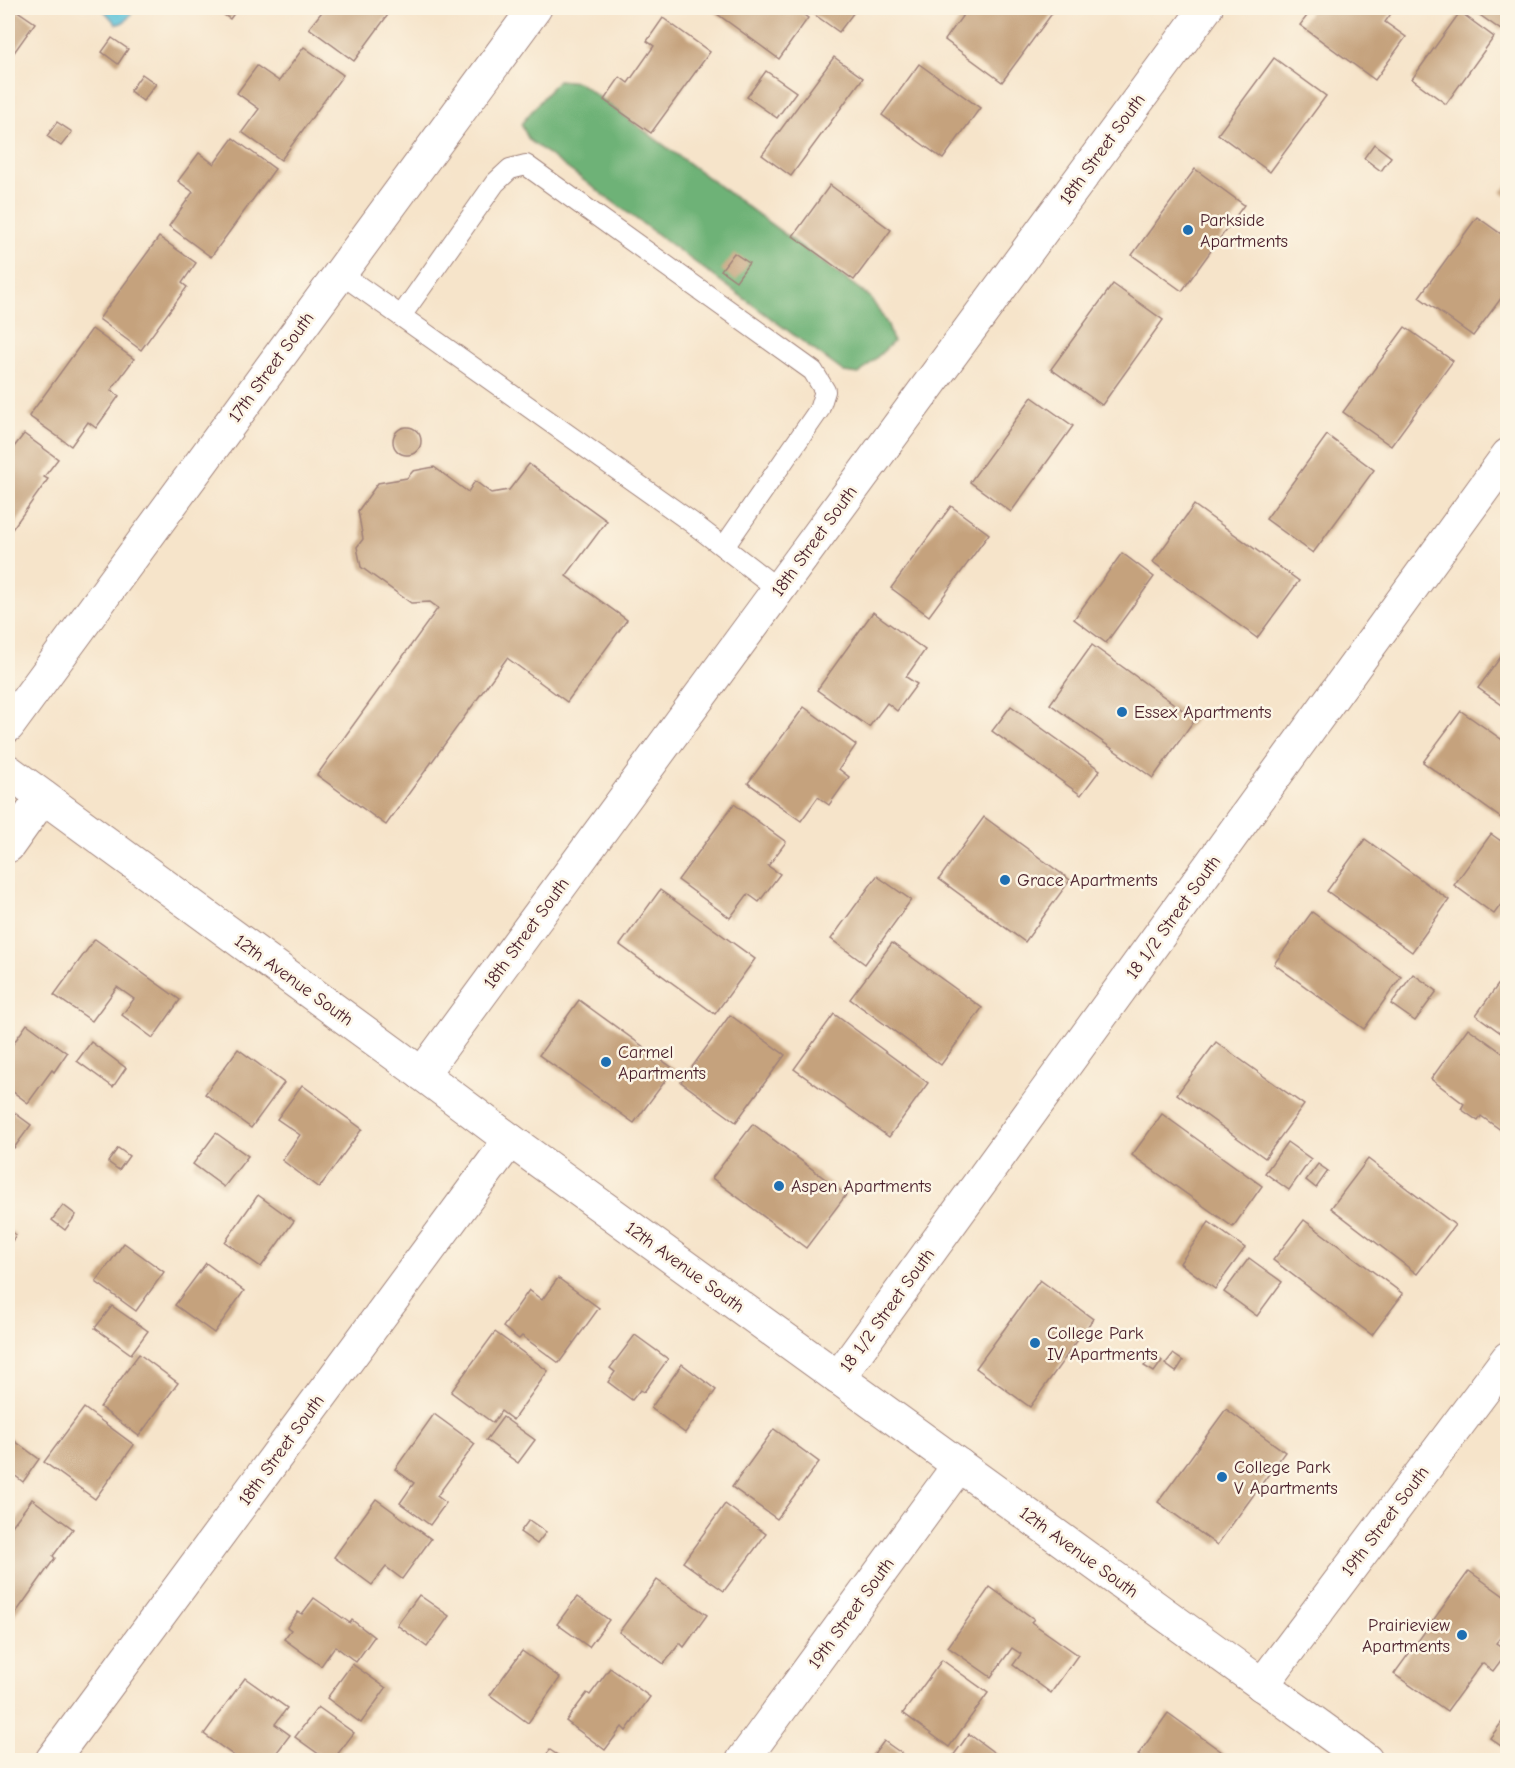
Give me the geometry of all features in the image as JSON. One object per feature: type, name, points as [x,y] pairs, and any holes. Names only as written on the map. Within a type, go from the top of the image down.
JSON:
[{"type":"street","name":"17th Street South","points":[[8,726],[535,8]]},
{"type":"street","name":"18th Street South","points":[[422,1074],[1206,8]]},
{"type":"street","name":"18 1/2 Street South","points":[[838,1378],[1508,455]]},
{"type":"street","name":"12th Avenue South","points":[[8,771],[510,1140],[1366,1761]]},
{"type":"street","points":[[8,846],[43,797]]},
{"type":"street","name":"18th Street South","points":[[52,1761],[510,1140]]},
{"type":"street","name":"19th Street South","points":[[1262,1685],[1508,1358]]},
{"type":"street","name":"19th Street South","points":[[743,1761],[959,1465]]},
{"type":"lane","points":[[401,316],[495,183],[510,169],[526,165],[813,371],[825,391],[819,410],[723,547]]},
{"type":"lane","points":[[340,273],[692,522],[778,589]]},
{"type":"green space","points":[[558,80],[578,82],[870,297],[888,325],[893,342],[859,374],[844,372],[529,140],[521,124]]},
{"type":"water","points":[[102,8],[132,8],[127,19],[116,24]]},
{"type":"building","points":[[8,8],[13,8],[35,23],[8,61]]},
{"type":"building","points":[[214,8],[238,8],[230,19]]},
{"type":"building","points":[[325,8],[393,8],[354,61],[309,28]]},
{"type":"building","points":[[709,8],[794,8],[808,18],[779,59]]},
{"type":"building","points":[[810,8],[857,8],[839,32],[808,10]]},
{"type":"building","points":[[968,8],[1056,8],[1002,82],[945,40]]},
{"type":"building","points":[[1313,8],[1395,8],[1385,22],[1406,37],[1375,80],[1300,25]]},
{"type":"building","points":[[1470,8],[1508,8],[1508,22],[1501,30]]},
{"type":"building","points":[[1460,12],[1494,37],[1446,104],[1412,79]]},
{"type":"building","points":[[663,18],[710,52],[651,133],[604,100],[620,77],[628,83],[654,46],[647,41]]},
{"type":"building","points":[[112,38],[128,49],[118,64],[102,52]]},
{"type":"building","points":[[304,47],[343,75],[281,160],[242,132],[259,109],[237,93],[257,66],[279,81]]},
{"type":"building","points":[[834,57],[863,78],[791,176],[762,155]]},
{"type":"building","points":[[1274,58],[1326,96],[1270,172],[1218,134]]},
{"type":"building","points":[[919,64],[980,108],[943,159],[882,115]]},
{"type":"building","points":[[766,71],[796,92],[777,118],[747,97]]},
{"type":"building","points":[[142,74],[156,84],[143,101],[130,91]]},
{"type":"building","points":[[57,122],[72,132],[61,146],[47,136]]},
{"type":"building","points":[[233,138],[275,169],[211,257],[169,226],[193,192],[178,181],[199,153],[214,164]]},
{"type":"building","points":[[1374,144],[1391,157],[1381,171],[1364,158]]},
{"type":"building","name":"Parkside Apartments","points":[[1195,169],[1244,205],[1182,291],[1132,255]]},
{"type":"building","points":[[1508,184],[1508,197],[1501,192]]},
{"type":"building","points":[[830,185],[891,230],[854,280],[793,236]]},
{"type":"building","points":[[1477,217],[1508,239],[1508,289],[1473,336],[1419,297]]},
{"type":"building","points":[[159,237],[196,263],[182,283],[187,287],[141,350],[99,319]]},
{"type":"building","points":[[734,253],[749,263],[736,281],[721,270]]},
{"type":"building","points":[[1113,284],[1163,320],[1102,405],[1051,369]]},
{"type":"building","points":[[1405,327],[1453,361],[1391,446],[1343,412]]},
{"type":"building","points":[[92,329],[134,359],[111,390],[119,396],[96,428],[88,422],[71,446],[29,416]]},
{"type":"building","points":[[1032,397],[1073,426],[1011,512],[970,482]]},
{"type":"building","points":[[407,427],[417,431],[421,441],[417,451],[407,455],[397,451],[393,441],[397,431]]},
{"type":"building","points":[[24,434],[58,459],[44,477],[48,479],[8,535],[8,450],[10,452]]},
{"type":"building","points":[[1327,435],[1374,470],[1313,553],[1266,519]]},
{"type":"building","points":[[529,464],[607,521],[566,576],[627,620],[567,702],[507,658],[386,825],[317,775],[438,608],[430,602],[411,603],[361,567],[357,547],[363,539],[358,511],[378,483],[407,478],[413,471],[434,467],[468,492],[475,481],[491,493],[509,490]]},
{"type":"building","points":[[1194,505],[1299,581],[1257,638],[1153,562]]},
{"type":"building","points":[[951,506],[989,534],[929,616],[891,588]]},
{"type":"building","points":[[1122,553],[1154,577],[1106,643],[1074,619]]},
{"type":"building","points":[[873,612],[925,650],[906,677],[917,684],[897,711],[887,703],[869,727],[817,690]]},
{"type":"building","name":"Essex Apartments","points":[[1092,645],[1195,719],[1153,778],[1050,704]]},
{"type":"building","points":[[1508,647],[1508,709],[1478,688]]},
{"type":"building","points":[[1011,706],[1100,770],[1081,795],[992,731]]},
{"type":"building","points":[[804,707],[856,745],[839,769],[849,777],[829,805],[818,797],[801,821],[748,783]]},
{"type":"building","points":[[1461,711],[1508,744],[1508,823],[1423,762]]},
{"type":"building","points":[[734,804],[786,842],[768,866],[780,874],[759,902],[748,894],[730,918],[678,880]]},
{"type":"building","name":"Grace Apartments","points":[[984,817],[1070,880],[1025,942],[939,879]]},
{"type":"building","points":[[1491,834],[1508,846],[1508,895],[1494,914],[1454,885]]},
{"type":"building","points":[[1365,839],[1449,900],[1412,952],[1327,891]]},
{"type":"building","points":[[877,876],[911,900],[865,964],[831,939]]},
{"type":"building","points":[[660,890],[755,959],[715,1014],[620,945]]},
{"type":"building","points":[[1312,912],[1401,977],[1364,1029],[1274,964]]},
{"type":"building","points":[[95,939],[180,1000],[153,1038],[122,1015],[134,999],[117,987],[92,1021],[54,995]]},
{"type":"building","points":[[892,943],[982,1008],[941,1065],[850,999]]},
{"type":"building","points":[[1508,971],[1508,1038],[1476,1015]]},
{"type":"building","points":[[1413,974],[1437,991],[1415,1021],[1391,1004]]},
{"type":"building","name":"Carmel Apartments","points":[[579,1000],[674,1069],[634,1123],[539,1055]]},
{"type":"building","points":[[834,1014],[928,1083],[889,1137],[794,1069]]},
{"type":"building","points":[[730,1015],[785,1055],[736,1122],[681,1082]]},
{"type":"building","points":[[27,1024],[67,1053],[28,1103],[8,1088],[8,1051]]},
{"type":"building","points":[[1468,1028],[1508,1057],[1508,1135],[1481,1116],[1478,1121],[1461,1109],[1464,1104],[1431,1079]]},
{"type":"building","points":[[91,1042],[126,1068],[113,1087],[77,1061]]},
{"type":"building","points":[[1216,1042],[1304,1105],[1265,1158],[1177,1094]]},
{"type":"building","points":[[238,1049],[284,1083],[251,1128],[205,1094]]},
{"type":"building","points":[[302,1085],[362,1129],[319,1188],[282,1160],[300,1135],[277,1119]]},
{"type":"building","points":[[8,1108],[31,1125],[14,1148],[8,1144]]},
{"type":"building","points":[[1162,1114],[1262,1186],[1233,1227],[1132,1155]]},
{"type":"building","name":"Aspen Apartments","points":[[753,1124],[846,1195],[806,1248],[712,1178]]},
{"type":"building","points":[[216,1133],[248,1156],[224,1187],[193,1164]]},
{"type":"building","points":[[1287,1142],[1311,1159],[1289,1190],[1265,1173]]},
{"type":"building","points":[[118,1148],[129,1156],[119,1170],[108,1162]]},
{"type":"building","points":[[1368,1159],[1455,1225],[1417,1274],[1331,1208]]},
{"type":"building","points":[[1318,1164],[1328,1171],[1316,1188],[1306,1180]]},
{"type":"building","points":[[258,1195],[294,1221],[261,1267],[225,1242]]},
{"type":"building","points":[[63,1205],[76,1215],[65,1230],[52,1220]]},
{"type":"building","points":[[1304,1220],[1403,1294],[1372,1335],[1273,1260]]},
{"type":"building","points":[[1209,1222],[1245,1248],[1215,1289],[1180,1263]]},
{"type":"building","points":[[8,1229],[16,1235],[8,1247]]},
{"type":"building","points":[[124,1243],[164,1272],[136,1311],[96,1282]]},
{"type":"building","points":[[1249,1258],[1282,1282],[1257,1316],[1224,1292]]},
{"type":"building","points":[[206,1263],[244,1291],[214,1333],[175,1305]]},
{"type":"building","points":[[558,1278],[599,1308],[559,1363],[522,1336],[519,1339],[503,1327],[529,1290],[542,1300]]},
{"type":"building","name":"College Park IV Apartments","points":[[1040,1280],[1093,1319],[1030,1407],[976,1368]]},
{"type":"building","points":[[112,1306],[148,1331],[131,1354],[95,1328]]},
{"type":"building","points":[[495,1332],[548,1371],[513,1420],[501,1411],[493,1423],[451,1392]]},
{"type":"building","points":[[635,1335],[668,1359],[644,1392],[640,1390],[632,1400],[608,1382],[615,1372],[610,1368]]},
{"type":"building","points":[[139,1354],[178,1383],[139,1436],[100,1407]]},
{"type":"building","points":[[1153,1354],[1162,1361],[1154,1372],[1144,1366]]},
{"type":"building","points":[[1173,1354],[1183,1361],[1176,1372],[1165,1364]]},
{"type":"building","points":[[682,1364],[716,1390],[685,1433],[651,1408]]},
{"type":"building","points":[[84,1408],[134,1445],[95,1499],[44,1462]]},
{"type":"building","name":"College Park V Apartments","points":[[1226,1409],[1285,1452],[1217,1545],[1158,1502]]},
{"type":"building","points":[[434,1414],[475,1444],[437,1496],[446,1503],[430,1525],[400,1503],[414,1483],[395,1469]]},
{"type":"building","points":[[503,1417],[535,1440],[518,1463],[486,1440]]},
{"type":"building","points":[[774,1429],[819,1462],[777,1519],[732,1487]]},
{"type":"building","points":[[8,1436],[39,1459],[23,1482],[8,1470]]},
{"type":"building","points":[[32,1499],[73,1529],[8,1624],[8,1528],[12,1526]]},
{"type":"building","points":[[376,1499],[431,1539],[402,1579],[386,1567],[372,1585],[334,1557]]},
{"type":"building","points":[[725,1504],[766,1534],[724,1591],[683,1562]]},
{"type":"building","points":[[529,1520],[546,1532],[537,1544],[520,1532]]},
{"type":"building","name":"Prairieview Apartments","points":[[1469,1571],[1508,1599],[1508,1628],[1496,1643],[1508,1651],[1493,1671],[1482,1663],[1447,1711],[1394,1674]]},
{"type":"building","points":[[657,1580],[707,1615],[684,1647],[680,1643],[664,1664],[619,1632]]},
{"type":"building","points":[[990,1587],[1034,1619],[1031,1622],[1078,1655],[1051,1693],[1013,1665],[1021,1654],[1012,1648],[991,1677],[948,1647]]},
{"type":"building","points":[[419,1595],[449,1616],[427,1647],[397,1625]]},
{"type":"building","points":[[577,1597],[609,1620],[589,1647],[557,1624]]},
{"type":"building","points":[[314,1598],[350,1623],[352,1620],[374,1637],[356,1662],[335,1646],[321,1666],[284,1639],[291,1630],[287,1627],[298,1612],[302,1614]]},
{"type":"building","points":[[522,1651],[560,1678],[528,1723],[490,1695]]},
{"type":"building","points":[[942,1660],[988,1693],[949,1747],[903,1713]]},
{"type":"building","points":[[352,1664],[386,1688],[361,1723],[327,1698]]},
{"type":"building","points":[[610,1668],[650,1697],[626,1731],[622,1727],[605,1750],[566,1721],[587,1693],[590,1695]]},
{"type":"building","points":[[245,1678],[287,1708],[275,1724],[290,1735],[271,1760],[240,1760],[204,1734]]},
{"type":"building","points":[[318,1707],[354,1733],[333,1760],[327,1760],[295,1737]]},
{"type":"building","points":[[1168,1713],[1233,1760],[1146,1760],[1138,1755]]},
{"type":"building","points":[[1508,1714],[1508,1751],[1490,1738]]},
{"type":"building","points":[[969,1734],[1000,1757],[998,1760],[950,1760]]},
{"type":"building","points":[[884,1741],[911,1760],[870,1760]]},
{"type":"building","points":[[550,1750],[565,1760],[542,1760]]},
{"type":"place","name":"Parkside Apartments","points":[[1188,230]]},
{"type":"place","name":"Essex Apartments","points":[[1122,712]]},
{"type":"place","name":"Grace Apartments","points":[[1005,880]]},
{"type":"place","name":"Carmel Apartments","points":[[606,1062]]},
{"type":"place","name":"Aspen Apartments","points":[[779,1186]]},
{"type":"place","name":"College Park IV Apartments","points":[[1035,1343]]},
{"type":"place","name":"College Park V Apartments","points":[[1222,1477]]},
{"type":"place","name":"Prairieview Apartments","points":[[1462,1635]]}]
